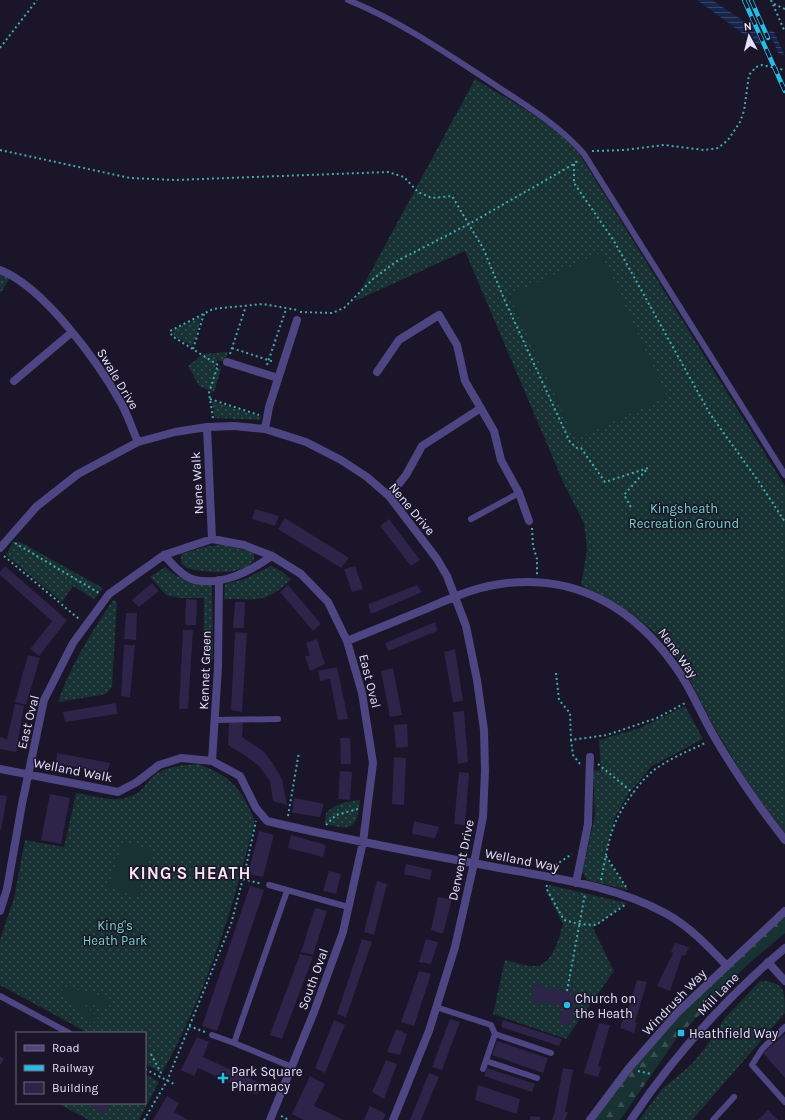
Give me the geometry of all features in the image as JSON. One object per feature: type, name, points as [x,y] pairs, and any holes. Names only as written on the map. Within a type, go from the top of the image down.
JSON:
[{"type":"street","name":"Swale Drive","points":[[0,270],[9,274],[49,306],[72,332],[94,360],[121,404],[138,442]]},
{"type":"street","points":[[377,372],[399,340],[439,315],[457,345],[465,381],[494,431],[501,460],[519,493],[529,520]]},
{"type":"street","points":[[265,429],[278,378],[297,320]]},
{"type":"street","points":[[14,381],[72,332]]},
{"type":"street","points":[[223,364],[278,378]]},
{"type":"street","points":[[389,496],[406,475],[422,446],[481,408]]},
{"type":"street","name":"Nene Drive","points":[[0,548],[36,507],[78,474],[138,442],[175,432],[207,427],[234,426],[265,429],[306,442],[341,460],[367,477],[389,496],[437,559],[455,596]]},
{"type":"street","name":"Nene Walk","points":[[207,427],[212,539]]},
{"type":"street","name":"East Oval","points":[[0,911],[7,889],[28,774],[44,700],[73,643],[106,598],[164,555],[212,539],[244,545],[272,556],[301,574],[328,602],[347,641],[362,693],[373,763],[363,842]]},
{"type":"street","points":[[164,555],[177,569],[194,580],[220,580],[248,572],[272,556]]},
{"type":"street","name":"Kennet Green","points":[[212,761],[218,667],[220,580]]},
{"type":"street","name":"Nene Way","points":[[347,641],[455,596],[494,585],[536,582],[567,586],[581,590],[622,611],[647,632],[662,649],[680,673],[715,738],[747,789],[785,840]]},
{"type":"street","name":"Derwent Drive","points":[[393,1120],[429,1031],[455,948],[483,817],[485,771],[484,730],[473,655],[466,626],[455,596]]},
{"type":"street","points":[[576,883],[588,824],[590,757]]},
{"type":"street","name":"Welland Walk","points":[[0,769],[118,792],[137,782],[158,765],[181,758],[212,761]]},
{"type":"street","points":[[212,761],[240,776],[258,810]]},
{"type":"street","name":"Welland Way","points":[[258,810],[267,821],[363,842],[546,877],[624,894],[682,923],[695,933],[727,966]]},
{"type":"street","name":"South Oval","points":[[270,1120],[292,1067],[343,932],[363,842]]},
{"type":"street","name":"Windrush Way","points":[[590,1120],[629,1068],[678,1012],[785,910]]},
{"type":"street","name":"Mill Lane","points":[[631,1120],[650,1091],[683,1048],[724,1004],[785,948]]},
{"type":"street","points":[[768,962],[785,981]]},
{"type":"lane","points":[[348,0],[386,17],[415,34],[557,127],[573,141],[584,154],[785,475]]},
{"type":"lane","points":[[471,519],[519,493]]},
{"type":"lane","points":[[215,720],[278,719]]},
{"type":"lane","points":[[269,886],[348,907]]},
{"type":"lane","points":[[234,1043],[287,891]]},
{"type":"lane","points":[[0,996],[67,1032]]},
{"type":"lane","points":[[436,1007],[491,1025],[495,1034],[483,1069]]},
{"type":"lane","points":[[785,1027],[762,1049],[752,1065],[785,1102]]},
{"type":"lane","points":[[495,1034],[551,1053]]},
{"type":"lane","points":[[212,1035],[292,1067]]},
{"type":"lane","points":[[486,1061],[537,1078]]},
{"type":"lane","points":[[713,1120],[734,1097]]},
{"type":"path","points":[[0,48],[37,0]]},
{"type":"path","points":[[771,0],[785,32]]},
{"type":"path","points":[[772,3],[785,9]]},
{"type":"path","points":[[584,154],[595,150],[625,150],[664,145],[704,150],[718,148],[728,140],[740,122],[744,111],[748,81],[752,70],[762,65],[785,70]]},
{"type":"path","points":[[0,150],[130,178],[175,180],[388,172],[404,177],[418,192],[432,198],[452,196],[483,248],[505,301],[570,442],[577,448],[581,448],[605,482],[648,468],[624,495],[632,509]]},
{"type":"path","points":[[223,364],[193,349],[172,336],[170,331],[213,309],[263,304],[300,311],[332,312],[344,308],[373,279],[397,261],[469,224],[574,164],[574,183],[614,241],[710,414],[759,482],[785,522]]},
{"type":"path","points":[[264,374],[287,308]]},
{"type":"path","points":[[297,320],[300,311]]},
{"type":"path","points":[[193,349],[204,314]]},
{"type":"path","points":[[232,348],[283,365]]},
{"type":"path","points":[[210,400],[267,418]]},
{"type":"path","points":[[529,520],[533,530],[533,546],[537,559],[536,582]]},
{"type":"path","points":[[8,539],[106,598]]},
{"type":"path","points":[[0,553],[86,625]]},
{"type":"path","points":[[556,673],[559,700],[570,713],[573,755],[582,766],[589,770]]},
{"type":"path","points":[[571,740],[607,735],[657,718],[694,699]]},
{"type":"path","points":[[600,888],[614,822],[633,793],[649,774],[659,767],[715,738]]},
{"type":"path","points":[[286,825],[299,752]]},
{"type":"path","points":[[590,757],[633,793]]},
{"type":"path","points":[[324,834],[327,823],[336,815],[358,810],[360,800],[368,801]]},
{"type":"path","points":[[144,1120],[167,1081],[231,924],[258,810]]},
{"type":"path","points":[[582,852],[576,852],[570,855],[548,870],[546,877],[546,888],[564,920],[579,924],[596,925],[634,898]]},
{"type":"path","points":[[606,856],[626,886],[624,894]]},
{"type":"path","points":[[243,878],[269,886]]},
{"type":"path","points":[[567,991],[586,885]]},
{"type":"path","points":[[189,1026],[212,1035]]},
{"type":"path","points":[[151,1054],[162,1074],[160,1077]]},
{"type":"path","points":[[146,1070],[174,1084]]},
{"type":"green space","name":"Kingsheath Recreation Ground","points":[[475,79],[544,122],[569,143],[580,155],[785,486],[785,833],[733,758],[683,668],[663,641],[625,609],[581,585],[587,550],[584,523],[564,484],[465,251],[355,301]]},
{"type":"green space","points":[[601,253],[667,397],[575,439],[509,295]]},
{"type":"green space","points":[[0,274],[10,278],[0,294]]},
{"type":"green space","points":[[202,316],[192,346],[174,336],[173,330]]},
{"type":"green space","points":[[228,352],[225,361],[217,361],[215,367],[221,369],[214,392],[199,386],[188,366],[204,354]]},
{"type":"green space","points":[[212,401],[261,417],[260,420],[215,418]]},
{"type":"green space","points":[[13,542],[20,542],[103,588],[94,599],[73,586],[62,602],[6,555]]},
{"type":"green space","points":[[223,545],[254,552],[254,560],[248,566],[240,569],[222,572],[186,568],[181,563],[181,554],[208,546]]},
{"type":"green space","points":[[271,566],[283,572],[291,580],[282,588],[267,597],[253,599],[224,599],[225,584],[244,579]]},
{"type":"green space","points":[[165,567],[176,576],[212,583],[213,660],[203,661],[204,598],[180,598],[166,595],[150,577]]},
{"type":"green space","points":[[113,600],[117,602],[112,687],[106,694],[58,702],[75,662]]},
{"type":"green space","points":[[685,706],[703,739],[652,766],[629,793],[615,817],[605,856],[628,890],[587,880],[582,872],[595,815],[593,771],[601,770],[599,740],[640,728]]},
{"type":"green space","name":"King's Heath Park","points":[[198,764],[215,771],[235,785],[245,799],[253,816],[254,823],[220,941],[200,995],[162,1073],[146,1065],[146,1032],[86,1032],[0,985],[0,939],[14,898],[25,840],[64,847],[76,793],[109,799],[122,799],[134,795],[144,787],[152,777],[161,771],[176,766]]},
{"type":"green space","points":[[360,800],[357,817],[352,826],[341,827],[325,824],[326,813],[333,807],[346,802]]},
{"type":"green space","points":[[123,842],[152,851],[137,897],[108,887]]},
{"type":"green space","points":[[549,885],[627,903],[593,928],[614,971],[566,1039],[493,1014],[505,960],[533,966],[540,965],[550,957],[554,951],[563,924],[547,893]]},
{"type":"green space","points":[[785,913],[785,933],[747,965],[677,1038],[620,1120],[595,1120],[629,1071],[680,1012]]},
{"type":"green space","points":[[760,981],[774,983],[782,989],[785,998],[785,1013],[692,1120],[639,1120],[662,1089],[692,1064],[705,1048],[724,1019]]},
{"type":"green space","points":[[64,987],[108,997],[106,1008],[86,1002],[84,1004],[98,1018],[93,1023],[60,994]]},
{"type":"green space","points":[[146,1075],[159,1082],[139,1120],[89,1120],[59,1104],[146,1104]]},
{"type":"water","points":[[697,0],[712,0],[748,24],[785,35],[785,56],[757,44]]},
{"type":"pier","points":[[751,22],[767,27],[779,55],[762,48]]},
{"type":"pier","points":[[773,29],[785,33],[785,56]]},
{"type":"building","points":[[255,509],[279,516],[275,526],[252,519]]},
{"type":"building","points":[[285,518],[349,558],[341,568],[278,529]]},
{"type":"building","points":[[389,519],[420,560],[411,566],[380,526]]},
{"type":"building","points":[[5,566],[67,620],[39,656],[30,649],[52,621],[0,575],[0,572]]},
{"type":"building","points":[[355,566],[363,589],[352,592],[344,569]]},
{"type":"building","points":[[152,583],[159,591],[139,607],[132,600]]},
{"type":"building","points":[[288,585],[321,624],[313,631],[280,592]]},
{"type":"building","points":[[417,585],[422,592],[371,614],[368,604]]},
{"type":"building","points":[[186,599],[197,600],[196,625],[185,625]]},
{"type":"building","points":[[235,602],[245,602],[244,628],[233,628]]},
{"type":"building","points":[[126,613],[137,613],[136,640],[124,639]]},
{"type":"building","points":[[435,622],[437,631],[388,651],[385,643]]},
{"type":"building","points":[[183,630],[193,630],[188,709],[179,709]]},
{"type":"building","points":[[235,632],[247,633],[242,712],[231,710]]},
{"type":"building","points":[[317,639],[325,664],[310,671],[305,656],[310,656],[306,643]]},
{"type":"building","points":[[124,645],[135,645],[130,697],[121,696]]},
{"type":"building","points":[[455,649],[463,701],[453,702],[444,652]]},
{"type":"building","points":[[28,655],[40,658],[26,705],[15,702]]},
{"type":"building","points":[[337,667],[348,719],[338,720],[330,679],[320,681],[318,671]]},
{"type":"building","points":[[393,668],[402,715],[390,717],[381,671]]},
{"type":"building","points":[[116,703],[117,714],[65,722],[63,712]]},
{"type":"building","points":[[15,704],[24,706],[16,752],[0,749],[0,737],[7,739]]},
{"type":"building","points":[[464,711],[468,762],[458,764],[453,712]]},
{"type":"building","points":[[229,722],[243,723],[242,737],[263,751],[272,762],[282,779],[287,805],[273,801],[270,781],[260,767],[228,745]]},
{"type":"building","points":[[407,724],[408,747],[396,748],[394,725]]},
{"type":"building","points":[[340,738],[350,738],[351,764],[341,764]]},
{"type":"building","points":[[57,753],[110,763],[107,773],[56,763]]},
{"type":"building","points":[[394,757],[406,758],[404,805],[392,804]]},
{"type":"building","points":[[340,771],[352,772],[350,800],[338,799]]},
{"type":"building","points":[[459,772],[469,773],[465,825],[454,824]]},
{"type":"building","points":[[50,794],[70,798],[61,844],[41,840]]},
{"type":"building","points":[[0,795],[7,796],[1,830],[0,829]]},
{"type":"building","points":[[294,798],[324,804],[320,817],[292,813]]},
{"type":"building","points":[[414,821],[439,827],[435,838],[412,834]]},
{"type":"building","points":[[259,831],[274,835],[263,877],[248,874]]},
{"type":"building","points":[[291,835],[326,845],[323,857],[288,848]]},
{"type":"building","points":[[406,864],[432,870],[430,880],[404,874]]},
{"type":"building","points":[[329,871],[341,874],[336,894],[323,891]]},
{"type":"building","points":[[377,881],[387,884],[374,935],[364,932]]},
{"type":"building","points":[[250,886],[264,890],[217,1031],[202,1026]]},
{"type":"building","points":[[438,897],[452,899],[443,934],[431,930]]},
{"type":"building","points":[[315,908],[327,911],[313,955],[301,952]]},
{"type":"building","points":[[362,939],[372,942],[346,1017],[337,1014]]},
{"type":"building","points":[[426,939],[438,942],[431,964],[419,962]]},
{"type":"building","points":[[675,943],[689,947],[685,956],[682,955],[670,991],[657,986],[673,953],[671,952]]},
{"type":"building","points":[[300,954],[313,957],[282,1039],[270,1035]]},
{"type":"building","points":[[419,971],[431,974],[414,1026],[401,1022]]},
{"type":"building","points":[[637,980],[647,982],[635,1022],[637,1023],[634,1033],[620,1028],[623,1019],[625,1020]]},
{"type":"building","name":"Church on the Heath","points":[[535,984],[543,985],[543,988],[571,991],[570,995],[576,996],[570,1026],[559,1024],[563,1006],[540,1002],[540,1005],[532,1003]]},
{"type":"building","points":[[450,1019],[460,1022],[442,1070],[432,1067]]},
{"type":"building","points":[[334,1020],[345,1025],[325,1073],[315,1068]]},
{"type":"building","points":[[503,1020],[562,1039],[559,1046],[501,1027]]},
{"type":"building","points":[[599,1023],[610,1025],[598,1066],[601,1067],[598,1077],[584,1073]]},
{"type":"building","points":[[396,1029],[407,1034],[400,1055],[387,1052]]},
{"type":"building","points":[[785,1034],[785,1078],[763,1053]]},
{"type":"building","points":[[197,1037],[209,1042],[203,1057],[262,1084],[257,1095],[198,1068],[194,1076],[181,1070]]},
{"type":"building","points":[[497,1041],[548,1058],[543,1073],[492,1055]]},
{"type":"building","points":[[0,1056],[4,1059],[0,1065]]},
{"type":"building","points":[[386,1060],[397,1064],[384,1099],[372,1092]]},
{"type":"building","points":[[487,1068],[535,1084],[532,1092],[484,1076]]},
{"type":"building","points":[[563,1068],[573,1070],[565,1112],[568,1112],[565,1120],[552,1120],[555,1111]]},
{"type":"building","points":[[429,1073],[439,1077],[421,1120],[410,1120]]},
{"type":"building","points":[[310,1076],[325,1084],[314,1106],[344,1120],[304,1120],[292,1114]]},
{"type":"building","points":[[478,1085],[520,1099],[517,1114],[475,1100]]},
{"type":"building","points":[[167,1096],[179,1103],[174,1112],[188,1120],[153,1120]]},
{"type":"building","points":[[87,1104],[110,1104],[105,1114]]},
{"type":"building","points":[[370,1106],[386,1114],[383,1120],[364,1120]]},
{"type":"building","points":[[768,1110],[778,1120],[758,1120]]},
{"type":"building","points":[[530,1116],[540,1117],[540,1120],[530,1120]]},
{"type":"railway","points":[[744,0],[785,91]]},
{"type":"railway","points":[[751,0],[768,38]]},
{"type":"place","name":"Church on the Heath","points":[[567,1005]]},
{"type":"place","name":"Heathfield Way","points":[[681,1033]]},
{"type":"place","name":"Park Square Pharmacy","points":[[223,1078]]},
{"type":"district","name":"KING'S HEATH","points":[[190,873]]}]
